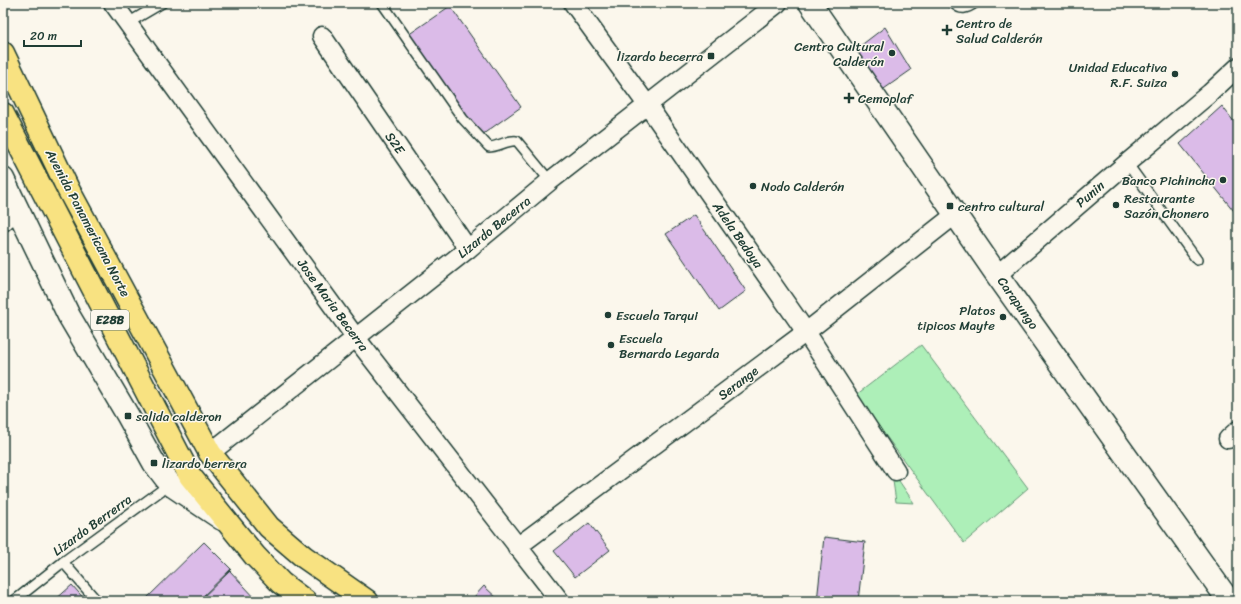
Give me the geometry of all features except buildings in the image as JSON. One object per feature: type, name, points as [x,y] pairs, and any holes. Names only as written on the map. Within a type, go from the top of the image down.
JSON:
[{"type":"highway","name":"Avenida Panamericana Norte","points":[[3,53],[68,189],[210,453],[269,527],[304,557],[367,601]]},
{"type":"highway","name":"Avenida Panamericana Norte","points":[[3,114],[180,480],[225,521],[280,583],[305,601]]},
{"type":"street","name":"Jose Maria Becerra","points":[[113,3],[356,338],[560,601]]},
{"type":"street","name":"Adela Bedoya","points":[[573,3],[648,106],[806,332],[896,471]]},
{"type":"street","name":"Lizardo Becerra","points":[[210,453],[468,249],[550,181],[778,3]]},
{"type":"street","name":"Carapungo","points":[[810,3],[997,275],[1229,601]]},
{"type":"street","name":"S2E","points":[[322,36],[468,249]]},
{"type":"street","name":"Punin","points":[[997,275],[1210,93],[1238,67]]},
{"type":"street","name":"Avenida Panamericana Norte","points":[[3,179],[10,215],[154,463],[180,480]]},
{"type":"street","name":"Serange","points":[[517,547],[806,332],[956,214]]},
{"type":"lane","points":[[128,23],[162,3]]},
{"type":"lane","points":[[382,3],[463,119],[484,143],[489,147],[501,145],[513,140],[517,141],[550,181]]},
{"type":"lane","points":[[953,3],[958,8],[965,9],[975,3]]},
{"type":"lane","points":[[1127,163],[1196,260]]},
{"type":"lane","name":"Lizardo Berrerra","points":[[14,601],[63,562],[180,480]]},
{"type":"lane","points":[[63,562],[97,601]]},
{"type":"green space","points":[[921,345],[1028,488],[964,543],[856,395]]},
{"type":"green space","points":[[895,475],[914,503],[896,502],[893,481]]},
{"type":"place","name":"Centro de Salud Calderón","points":[[947,30]]},
{"type":"place","name":"Centro Cultural Calderón","points":[[892,53]]},
{"type":"place","name":"lizardo becerra","points":[[711,56]]},
{"type":"place","name":"Unidad Educativa R.F. Suiza","points":[[1175,74]]},
{"type":"place","name":"Cemoplaf","points":[[849,98]]},
{"type":"place","name":"Banco Pichincha","points":[[1223,180]]},
{"type":"place","name":"Nodo Calderón","points":[[753,186]]},
{"type":"place","name":"Restaurante Sazón Chonero","points":[[1116,205]]},
{"type":"place","name":"centro cultural","points":[[950,206]]},
{"type":"place","name":"Escuela Tarqui","points":[[608,315]]},
{"type":"place","name":"Platos tipicos Mayte","points":[[1003,317]]},
{"type":"place","name":"Escuela Bernardo Legarda","points":[[611,345]]},
{"type":"place","name":"salida calderon","points":[[128,416]]},
{"type":"place","name":"lizardo berrera","points":[[154,463]]}]
